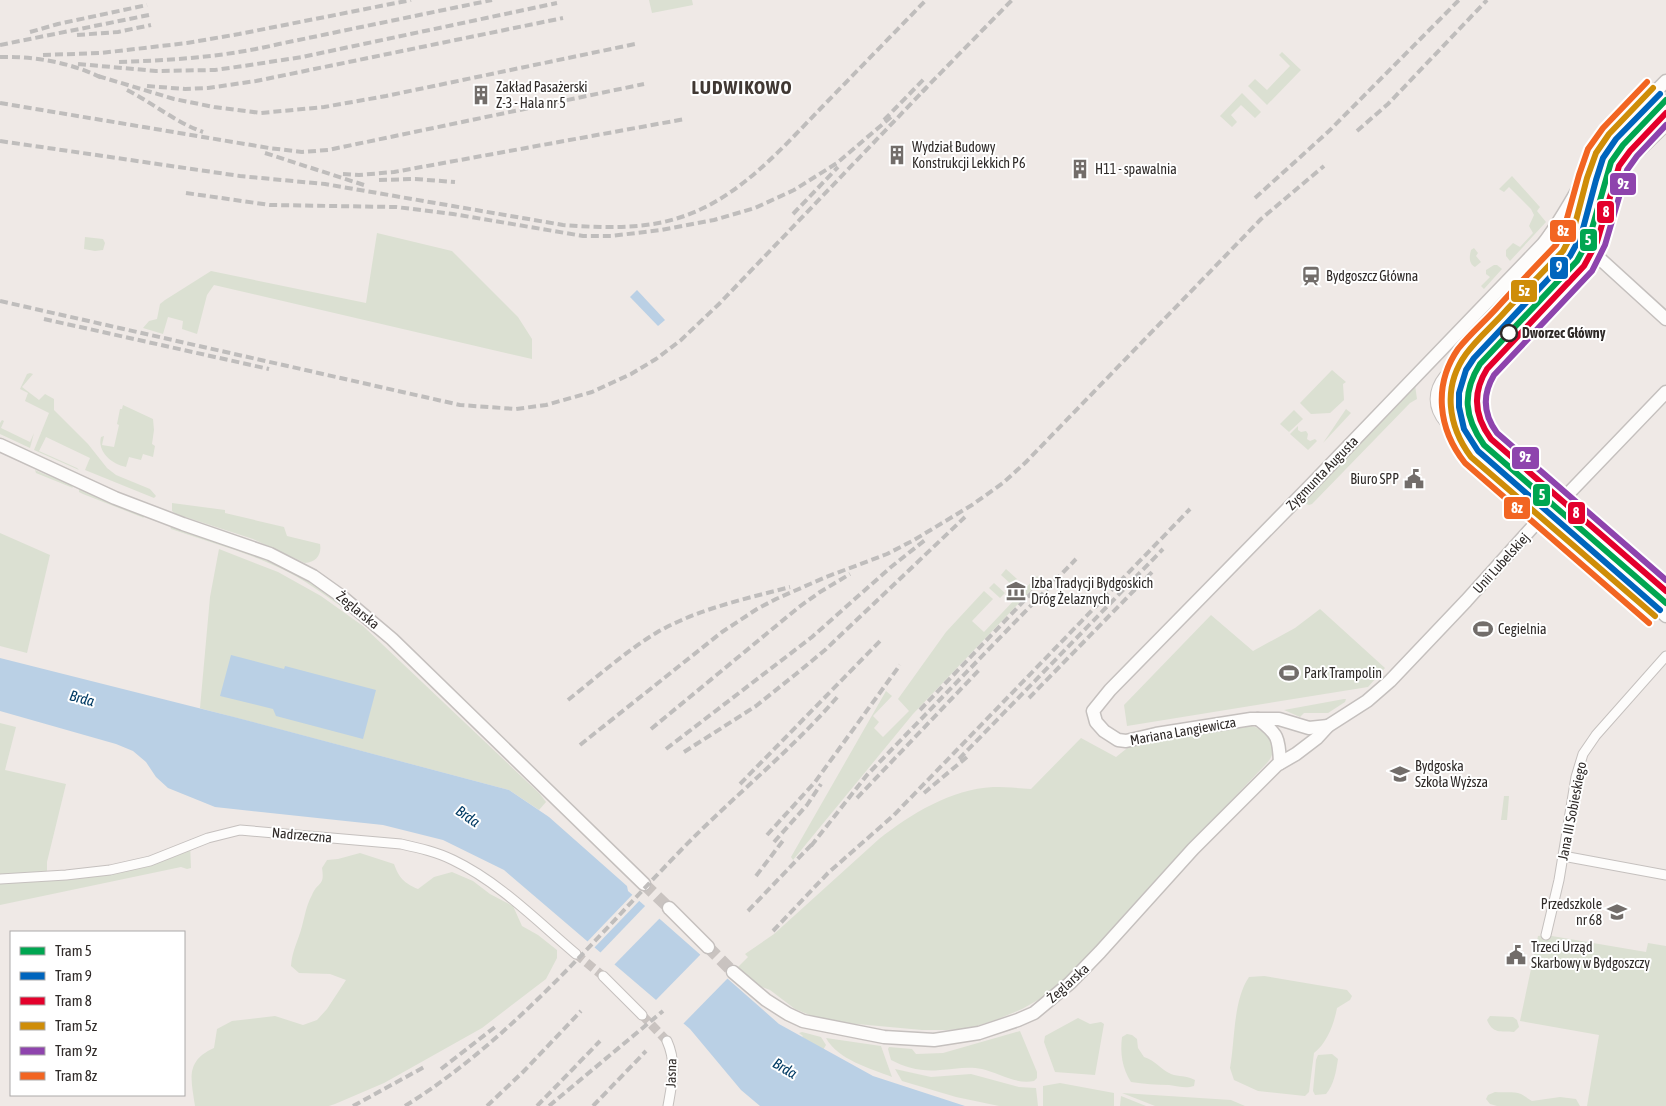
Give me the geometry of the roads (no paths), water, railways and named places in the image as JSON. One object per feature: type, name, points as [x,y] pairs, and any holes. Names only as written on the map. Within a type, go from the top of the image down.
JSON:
[{"type":"street","name":"Zygmunta Augusta","points":[[1094,711],[1110,690],[1312,485],[1528,260],[1550,235],[1601,151],[1666,80]]},
{"type":"street","points":[[1641,151],[1666,126]]},
{"type":"street","name":"Zygmunta Augusta","points":[[1579,239],[1577,224],[1589,188],[1588,173]]},
{"type":"street","points":[[1550,235],[1558,232],[1566,233],[1579,239],[1666,319]]},
{"type":"street","points":[[1579,239],[1567,249],[1444,376],[1436,388],[1436,409],[1445,423],[1546,512],[1617,571],[1666,616]]},
{"type":"street","name":"Unii Lubelskiej","points":[[1328,726],[1382,689],[1466,601],[1546,512],[1568,494],[1666,392]]},
{"type":"street","name":"Żeglarska","points":[[0,445],[114,498],[270,554],[313,576],[347,600],[392,639],[644,884]]},
{"type":"street","name":"Jana III Sobieskiego","points":[[1546,935],[1563,856],[1576,776],[1583,754],[1596,735],[1666,656]]},
{"type":"street","name":"Mariana Langiewicza","points":[[1094,711],[1096,722],[1104,731],[1118,740],[1126,741],[1156,734],[1244,720],[1279,719],[1309,728],[1328,726]]},
{"type":"street","points":[[1258,720],[1272,730],[1276,737],[1280,762]]},
{"type":"street","name":"Żeglarska","points":[[733,972],[766,1000],[788,1014],[810,1023],[876,1036],[934,1040],[979,1033],[1018,1020],[1034,1013],[1070,983],[1235,805],[1280,762],[1296,754],[1317,738],[1328,726]]},
{"type":"street","name":"Nadrzeczna","points":[[0,879],[110,870],[150,861],[208,838],[240,830],[401,844],[452,859],[476,872],[513,900],[576,954]]},
{"type":"street","points":[[1563,856],[1666,875]]},
{"type":"street","points":[[669,908],[708,947]]},
{"type":"street","points":[[602,976],[642,1015]]},
{"type":"street","name":"Jasna","points":[[667,1041],[674,1066],[668,1106]]},
{"type":"water","points":[[637,290],[665,320],[658,326],[630,297]]},
{"type":"water","points":[[231,655],[284,669],[285,666],[376,690],[363,739],[276,716],[273,709],[220,696]]},
{"type":"water","name":"Brda","points":[[0,658],[234,717],[509,790],[549,817],[627,886],[628,891],[779,1024],[873,1076],[965,1106],[760,1106],[741,1090],[690,1029],[504,870],[443,840],[383,825],[215,807],[168,788],[156,777],[146,762],[133,751],[116,744],[0,711]]},
{"type":"tunnel","points":[[644,884],[669,908]]},
{"type":"tunnel","points":[[708,947],[733,972]]},
{"type":"tunnel","points":[[576,954],[603,976]]},
{"type":"tunnel","points":[[642,1015],[667,1041]]},
{"type":"railway","points":[[43,55],[101,53],[187,43],[411,0]]},
{"type":"railway","points":[[119,62],[180,59],[239,52],[492,0]]},
{"type":"railway","points":[[0,141],[240,176],[325,184],[563,225],[594,227],[641,226],[687,215],[707,206],[744,183],[793,138],[926,0]]},
{"type":"railway","points":[[922,92],[1012,0]]},
{"type":"railway","points":[[1255,198],[1329,131],[1459,0]]},
{"type":"railway","points":[[1357,131],[1388,104],[1487,0]]},
{"type":"railway","points":[[78,64],[156,71],[215,70],[302,57],[557,3]]},
{"type":"railway","points":[[30,32],[147,5]]},
{"type":"railway","points":[[0,45],[149,15]]},
{"type":"railway","points":[[147,86],[185,89],[208,88],[256,81],[563,18]]},
{"type":"railway","points":[[77,35],[118,32],[151,25]]},
{"type":"railway","points":[[98,76],[174,99],[214,107],[261,113],[324,107],[386,96],[635,44]]},
{"type":"railway","points":[[0,57],[40,59],[80,69],[104,79]]},
{"type":"railway","points":[[884,120],[924,79]]},
{"type":"railway","points":[[0,103],[302,152],[328,150],[644,84]]},
{"type":"railway","points":[[0,301],[460,405],[516,409],[546,405],[592,392],[631,374],[656,359],[681,340],[719,304],[927,87]]},
{"type":"railway","points":[[127,90],[183,123],[203,132]]},
{"type":"railway","points":[[186,193],[270,205],[396,207],[453,214],[583,236],[611,236],[661,230],[714,220],[755,208],[794,190],[837,163],[891,117]]},
{"type":"railway","points":[[343,174],[359,175],[394,172],[685,119]]},
{"type":"railway","points":[[265,153],[364,185]]},
{"type":"railway","points":[[580,745],[722,632],[757,609],[826,577],[887,554],[972,505],[1003,483],[1026,462],[1261,219],[1324,166]]},
{"type":"railway","points":[[793,214],[838,167]]},
{"type":"railway","points":[[379,180],[415,179],[455,182]]},
{"type":"railway","points":[[44,319],[269,369]]},
{"type":"railway","points":[[773,931],[828,873],[894,815],[1190,509]]},
{"type":"railway","points":[[684,752],[756,706],[825,650],[965,517]]},
{"type":"railway","points":[[666,749],[812,637],[891,567],[925,540]]},
{"type":"railway","points":[[959,759],[1163,549]]},
{"type":"railway","points":[[811,846],[867,775],[1076,559]]},
{"type":"railway","points":[[1029,698],[1154,570]]},
{"type":"railway","points":[[651,729],[799,607],[850,574]]},
{"type":"railway","points":[[920,710],[1041,583]]},
{"type":"railway","points":[[568,700],[633,648],[656,633],[705,611],[790,587]]},
{"type":"railway","points":[[740,784],[880,641]]},
{"type":"railway","points":[[767,835],[815,782],[900,665]]},
{"type":"railway","points":[[857,798],[980,669]]},
{"type":"railway","points":[[405,1106],[445,1079],[518,1018],[685,846],[783,754],[839,695]]},
{"type":"railway","points":[[924,793],[968,756]]},
{"type":"railway","points":[[774,842],[807,805],[821,784]]},
{"type":"railway","points":[[756,876],[785,838]]},
{"type":"railway","points":[[748,911],[815,841]]},
{"type":"railway","points":[[487,1106],[523,1072],[581,1011]]},
{"type":"railway","points":[[549,1106],[663,1011]]},
{"type":"railway","points":[[441,1069],[495,1027]]},
{"type":"railway","points":[[537,1106],[600,1041]]},
{"type":"railway","points":[[593,1106],[646,1051]]},
{"type":"railway","points":[[353,1106],[426,1066]]},
{"type":"tram line","name":"8z","points":[[1647,82],[1603,128],[1588,149],[1564,229],[1556,245],[1458,349],[1445,377],[1442,407],[1449,436],[1465,463],[1649,623]]},
{"type":"tram line","name":"5z","points":[[1653,88],[1609,134],[1596,153],[1587,178],[1573,232],[1563,251],[1466,354],[1453,380],[1451,406],[1457,432],[1471,457],[1655,616]]},
{"type":"tram line","name":"9","points":[[1660,94],[1616,139],[1603,158],[1581,236],[1570,256],[1474,358],[1466,370],[1459,393],[1459,407],[1464,429],[1478,451],[1660,610]]},
{"type":"tram line","name":"5","points":[[1666,100],[1623,145],[1611,162],[1589,239],[1577,261],[1480,364],[1470,385],[1468,395],[1469,415],[1472,425],[1484,445],[1666,603]]},
{"type":"tram line","name":"8","points":[[1666,113],[1630,151],[1619,166],[1597,242],[1584,266],[1487,369],[1482,378],[1477,396],[1478,413],[1491,439],[1666,591]]},
{"type":"tram line","name":"9z","points":[[1666,125],[1637,156],[1627,170],[1605,245],[1592,271],[1494,375],[1486,397],[1489,419],[1497,433],[1666,580]]},
{"type":"place","name":"Zakład Pasażerski Z-3 - Hala nr 5","points":[[481,95]]},
{"type":"place","name":"Wydział Budowy Konstrukcji Lekkich P6","points":[[897,155]]},
{"type":"place","name":"H11 - spawalnia","points":[[1080,169]]},
{"type":"place","name":"Bydgoszcz Główna","points":[[1311,276]]},
{"type":"place","name":"Dworzec Główny","points":[[1509,333]]},
{"type":"place","name":"Biuro SPP","points":[[1414,479]]},
{"type":"place","name":"Izba Tradycji Bydgoskich Dróg Żelaznych","points":[[1016,591]]},
{"type":"place","name":"Cegielnia","points":[[1483,629]]},
{"type":"place","name":"Park Trampolin","points":[[1289,673]]},
{"type":"place","name":"Bydgoska Szkoła Wyższa","points":[[1400,774]]},
{"type":"place","name":"Przedszkole nr 68","points":[[1617,912]]},
{"type":"place","name":"Trzeci Urząd Skarbowy w Bydgoszczy","points":[[1516,955]]},
{"type":"district","name":"LUDWIKOWO","points":[[742,87]]}]
